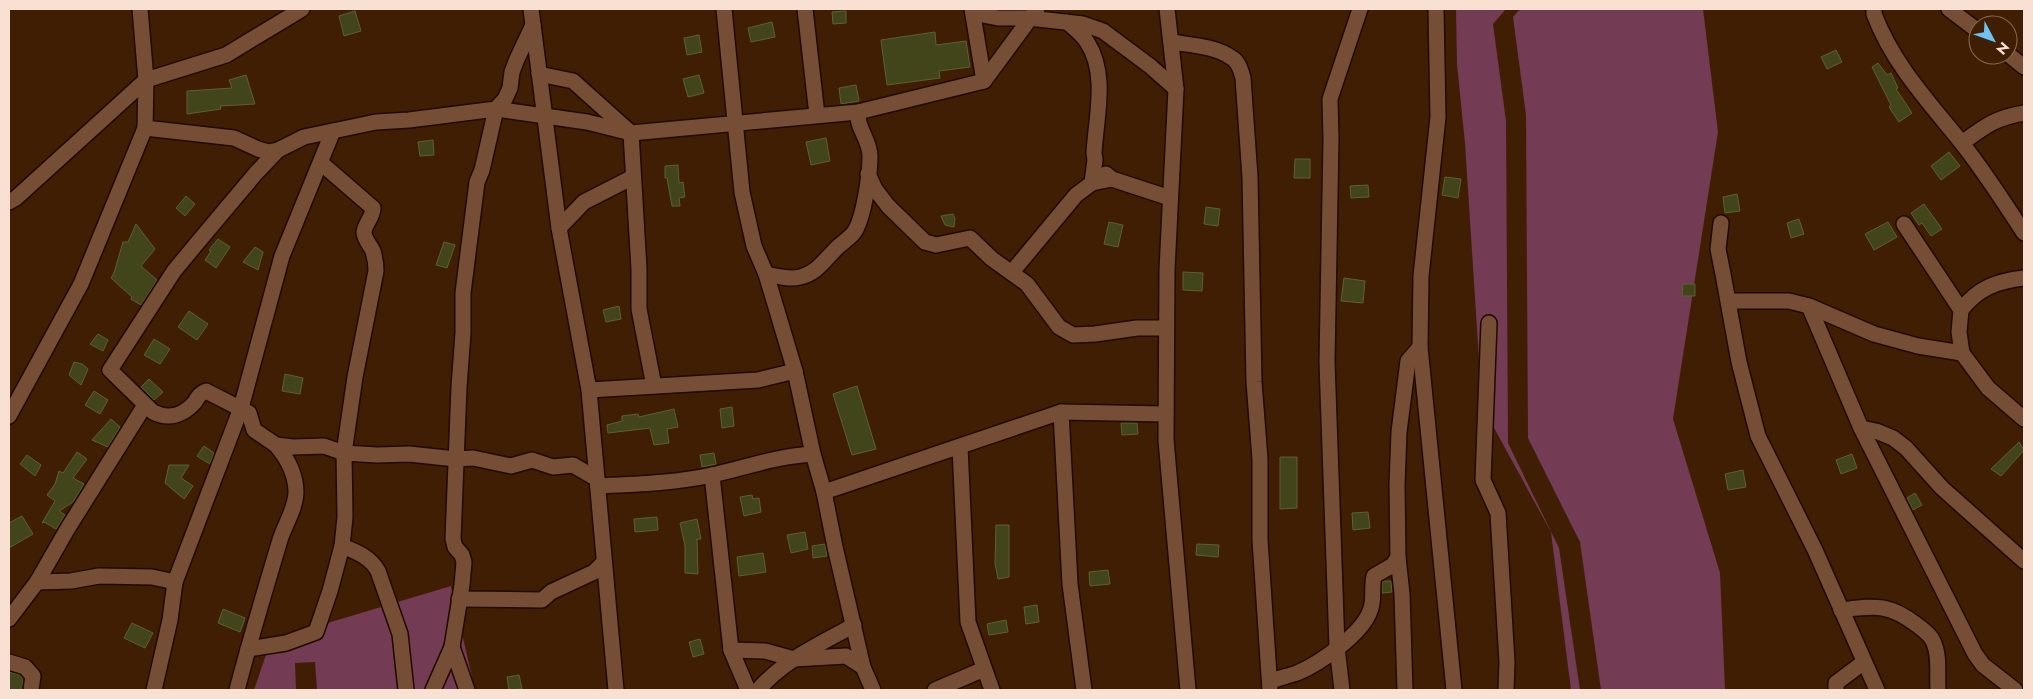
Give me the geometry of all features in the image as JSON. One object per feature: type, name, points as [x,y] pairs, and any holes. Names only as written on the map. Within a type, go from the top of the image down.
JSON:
[{"type":"street","points":[[9,416],[80,284],[145,128],[146,80],[140,9]]},
{"type":"street","points":[[9,202],[16,198],[146,80],[226,55],[302,9]]},
{"type":"street","points":[[531,9],[560,228],[589,390],[616,690]]},
{"type":"street","points":[[724,9],[742,192],[754,246],[766,274],[795,371],[863,667],[873,690]]},
{"type":"street","points":[[805,9],[817,116]]},
{"type":"street","points":[[1167,9],[1176,89],[1166,328],[1166,440],[1188,690]]},
{"type":"street","points":[[1342,690],[1337,647],[1327,362],[1330,99],[1360,9]]},
{"type":"street","points":[[1436,9],[1438,117],[1421,276],[1420,347],[1454,690]]},
{"type":"street","points":[[1874,9],[1874,14],[1888,47],[1922,95],[1962,143],[2024,233]]},
{"type":"street","points":[[1949,9],[1968,23]]},
{"type":"street","points":[[984,81],[972,11],[998,18],[1033,14],[1083,24],[1103,31],[1150,66],[1176,89]]},
{"type":"street","points":[[145,128],[234,138],[268,152],[278,150],[304,137],[376,122],[410,120],[496,109],[587,122],[631,133],[735,125],[858,112],[984,81],[1033,14]]},
{"type":"street","points":[[1067,22],[1086,41],[1097,64],[1099,95],[1092,183]]},
{"type":"street","points":[[433,690],[452,647],[464,562],[462,555],[455,547],[453,538],[463,333],[462,293],[477,182],[482,170],[496,109],[505,99],[510,88],[512,72],[533,25]]},
{"type":"street","points":[[1171,42],[1216,50],[1233,58],[1240,67],[1243,78],[1250,177],[1254,382],[1260,459],[1260,540],[1271,686],[1298,672],[1337,647],[1358,629],[1370,613],[1373,603],[1372,582],[1374,576],[1393,565],[1398,557]]},
{"type":"street","points":[[539,74],[572,81],[631,133],[639,269],[639,309],[654,386]]},
{"type":"street","points":[[766,274],[798,278],[812,273],[838,246],[854,233],[864,203],[870,155],[868,144],[859,124],[858,112]]},
{"type":"street","points":[[1962,143],[1984,126],[2003,117],[2024,113]]},
{"type":"street","points":[[154,690],[170,620],[175,582],[241,408],[282,256],[333,131]]},
{"type":"street","points":[[237,690],[281,535],[294,506],[296,492],[291,466],[276,445],[254,430],[251,416],[241,408],[206,391],[201,393],[188,410],[181,414],[161,416],[145,406],[111,374],[110,370],[174,271],[256,173],[278,150]]},
{"type":"street","points":[[1095,160],[1112,179],[1170,198]]},
{"type":"street","points":[[248,649],[286,643],[316,632],[330,591],[342,546],[345,517],[344,453],[355,377],[376,271],[372,250],[364,236],[364,230],[373,214],[372,208],[321,163]]},
{"type":"street","points":[[868,174],[888,206],[925,242],[936,245],[970,238],[992,259],[1012,272],[1034,292],[1059,327],[1073,335],[1137,328],[1166,328]]},
{"type":"street","points":[[560,228],[584,202],[634,177]]},
{"type":"street","points":[[1012,272],[1076,195],[1092,183],[1112,179]]},
{"type":"street","points":[[1721,223],[1718,249],[1739,362],[1758,436],[1815,550],[1877,690]]},
{"type":"street","points":[[1904,224],[1961,310]]},
{"type":"street","points":[[2024,278],[2002,280],[1968,300],[1961,310],[1959,332],[1962,354],[1988,388],[2024,419]]},
{"type":"street","points":[[1729,301],[1790,301],[1809,306],[1874,334],[1918,346],[1962,354]]},
{"type":"street","points":[[1809,306],[1861,428],[1975,654],[1983,665],[2016,690]]},
{"type":"street","points":[[1489,323],[1483,480],[1498,513],[1506,690]]},
{"type":"street","points":[[1405,690],[1402,594],[1398,557],[1397,485],[1399,432],[1408,361],[1420,347]]},
{"type":"street","points":[[589,390],[758,380],[795,371]]},
{"type":"street","points":[[9,619],[37,582],[68,528],[145,406]]},
{"type":"street","points":[[824,492],[1062,412],[1166,414]]},
{"type":"street","points":[[1062,412],[1070,584],[1084,690]]},
{"type":"street","points":[[1861,428],[1876,431],[1893,438],[1906,448],[1942,488],[2024,561]]},
{"type":"street","points":[[276,445],[293,447],[324,446],[344,453],[409,454],[456,459],[472,458],[511,466],[532,460],[553,467],[573,465],[598,482],[659,483],[712,475],[767,460],[813,454]]},
{"type":"street","points":[[960,447],[968,622],[992,690]]},
{"type":"street","points":[[712,475],[730,650],[748,690]]},
{"type":"street","points":[[342,546],[362,554],[372,562],[378,571],[400,634],[406,690]]},
{"type":"street","points":[[460,599],[542,600],[551,592],[594,572],[604,562]]},
{"type":"street","points":[[37,582],[71,581],[99,576],[152,577],[175,582]]},
{"type":"street","points":[[1841,610],[1874,606],[1890,608],[1908,618],[1926,632],[1933,640],[1936,650],[1938,690]]},
{"type":"street","points":[[758,690],[773,674],[794,658],[854,625]]},
{"type":"street","points":[[452,647],[467,690]]},
{"type":"street","points":[[730,650],[765,651],[794,658],[846,656],[863,667]]},
{"type":"street","points":[[9,662],[25,667],[33,676],[31,690]]},
{"type":"street","points":[[1836,690],[1836,682],[1864,662]]},
{"type":"street","points":[[935,690],[984,669]]},
{"type":"shaded area","points":[[1456,9],[1506,9],[1493,24],[1506,121],[1508,443],[1559,548],[1580,690],[1571,690],[1551,532],[1482,406],[1465,143],[1457,64]]},
{"type":"shaded area","points":[[1520,9],[1703,9],[1718,132],[1673,419],[1720,573],[1725,690],[1601,690],[1580,542],[1528,438],[1526,115],[1513,17]]},
{"type":"shaded area","points":[[451,586],[475,690],[317,690],[315,662],[295,663],[296,690],[254,690],[271,640]]},
{"type":"building","points":[[355,11],[361,31],[344,36],[339,16]]},
{"type":"building","points":[[846,11],[846,23],[833,24],[832,12]]},
{"type":"building","points":[[772,22],[775,37],[751,42],[748,28]]},
{"type":"building","points":[[935,32],[936,45],[966,41],[970,67],[939,71],[940,78],[887,85],[881,40]]},
{"type":"building","points":[[699,35],[702,52],[687,55],[684,38]]},
{"type":"building","points":[[1836,50],[1842,62],[1827,69],[1821,57]]},
{"type":"building","points":[[1878,63],[1887,75],[1891,73],[1898,88],[1896,89],[1912,113],[1899,122],[1889,107],[1891,105],[1872,67]]},
{"type":"building","points":[[246,75],[255,104],[220,106],[221,109],[187,114],[187,91],[232,88],[229,80]]},
{"type":"building","points":[[699,75],[704,93],[688,97],[683,79]]},
{"type":"building","points":[[856,85],[859,101],[841,104],[839,88]]},
{"type":"building","points":[[826,138],[830,161],[811,165],[806,142]]},
{"type":"building","points":[[433,140],[434,155],[420,156],[418,142]]},
{"type":"building","points":[[1949,152],[1960,166],[1941,180],[1931,166]]},
{"type":"building","points":[[1295,159],[1310,159],[1310,178],[1294,178]]},
{"type":"building","points":[[678,165],[679,183],[683,182],[685,197],[679,198],[680,206],[672,206],[667,178],[665,178],[665,166]]},
{"type":"building","points":[[1445,177],[1461,179],[1458,198],[1442,195]]},
{"type":"building","points":[[1368,185],[1369,197],[1351,198],[1350,186]]},
{"type":"building","points":[[1737,194],[1740,211],[1725,213],[1723,197]]},
{"type":"building","points":[[186,196],[195,204],[185,216],[176,208]]},
{"type":"building","points":[[1924,204],[1942,229],[1931,236],[1922,223],[1919,225],[1911,213]]},
{"type":"building","points":[[1206,207],[1220,209],[1218,226],[1204,224]]},
{"type":"building","points":[[953,214],[955,219],[954,227],[945,225],[941,216]]},
{"type":"building","points":[[1799,219],[1804,234],[1791,238],[1787,223]]},
{"type":"building","points":[[1109,222],[1123,225],[1118,247],[1104,244]]},
{"type":"building","points":[[1888,222],[1897,237],[1874,250],[1865,234]]},
{"type":"building","points":[[136,224],[155,249],[141,266],[157,280],[141,305],[131,299],[132,297],[111,278],[123,242],[128,242]]},
{"type":"building","points":[[218,239],[230,247],[216,268],[205,260],[211,251],[209,250]]},
{"type":"building","points":[[444,242],[455,245],[447,268],[436,265]]},
{"type":"building","points":[[255,247],[263,252],[258,270],[243,262]]},
{"type":"building","points":[[1183,272],[1203,273],[1202,291],[1183,290]]},
{"type":"building","points":[[1344,278],[1365,281],[1363,303],[1341,301]]},
{"type":"building","points":[[1683,284],[1695,284],[1695,296],[1682,296]]},
{"type":"building","points":[[619,306],[621,319],[606,322],[603,310]]},
{"type":"building","points":[[189,311],[208,324],[197,340],[178,327]]},
{"type":"building","points":[[98,334],[108,340],[103,351],[90,344]]},
{"type":"building","points":[[154,339],[170,349],[160,364],[144,355]]},
{"type":"building","points":[[74,362],[82,364],[88,369],[81,385],[69,375]]},
{"type":"building","points":[[285,374],[303,378],[300,394],[282,391]]},
{"type":"building","points":[[149,379],[163,392],[154,400],[141,387]]},
{"type":"building","points":[[857,386],[876,449],[852,455],[833,394]]},
{"type":"building","points":[[94,391],[108,400],[100,414],[85,405]]},
{"type":"building","points":[[732,407],[734,426],[722,428],[720,409]]},
{"type":"building","points":[[674,409],[678,427],[667,429],[669,443],[654,445],[650,428],[608,433],[607,425],[622,421],[622,416],[638,414],[639,417]]},
{"type":"building","points":[[111,419],[120,427],[108,447],[92,440]]},
{"type":"building","points":[[1121,423],[1137,423],[1138,434],[1122,435]]},
{"type":"building","points":[[2019,442],[2024,450],[2001,476],[1991,469]]},
{"type":"building","points":[[204,446],[214,453],[210,464],[197,456]]},
{"type":"building","points":[[77,452],[87,459],[73,478],[84,484],[73,502],[59,511],[65,515],[56,529],[44,522],[42,523],[55,501],[47,495],[55,484],[59,471],[63,473]]},
{"type":"building","points":[[714,453],[716,464],[702,467],[700,455]]},
{"type":"building","points":[[1852,454],[1857,468],[1841,474],[1836,460]]},
{"type":"building","points":[[27,455],[41,465],[35,476],[20,464]]},
{"type":"building","points":[[1280,457],[1297,457],[1297,508],[1280,509]]},
{"type":"building","points":[[169,465],[189,465],[181,478],[193,486],[184,499],[165,483]]},
{"type":"building","points":[[1743,470],[1746,487],[1728,490],[1725,474]]},
{"type":"building","points":[[1915,493],[1922,505],[1913,510],[1907,498]]},
{"type":"building","points":[[752,495],[753,499],[759,498],[761,512],[744,516],[740,497]]},
{"type":"building","points":[[1368,512],[1370,528],[1353,530],[1352,513]]},
{"type":"building","points":[[22,516],[33,534],[9,548],[9,523]]},
{"type":"building","points":[[657,517],[658,530],[635,532],[634,519]]},
{"type":"building","points":[[697,519],[701,539],[697,539],[698,574],[685,573],[685,546],[680,523]]},
{"type":"building","points":[[996,525],[1009,525],[1009,577],[998,579],[995,563]]},
{"type":"building","points":[[805,532],[808,549],[791,553],[787,535]]},
{"type":"building","points":[[825,544],[827,556],[813,558],[812,546]]},
{"type":"building","points":[[1197,544],[1219,545],[1218,557],[1196,555]]},
{"type":"building","points":[[763,553],[766,572],[739,576],[737,557]]},
{"type":"building","points":[[1108,570],[1110,584],[1090,586],[1089,572]]},
{"type":"building","points":[[1391,581],[1392,592],[1382,593],[1382,582]]},
{"type":"building","points":[[1037,605],[1039,622],[1026,624],[1024,607]]},
{"type":"building","points":[[223,609],[245,618],[240,632],[218,623]]},
{"type":"building","points":[[1006,620],[1008,632],[989,635],[987,624]]},
{"type":"building","points":[[132,623],[153,633],[145,648],[124,638]]},
{"type":"building","points":[[700,639],[704,654],[693,657],[689,642]]},
{"type":"building","points":[[9,672],[20,675],[23,679],[22,690],[9,690]]},
{"type":"building","points":[[519,675],[522,689],[509,690],[507,677]]}]
